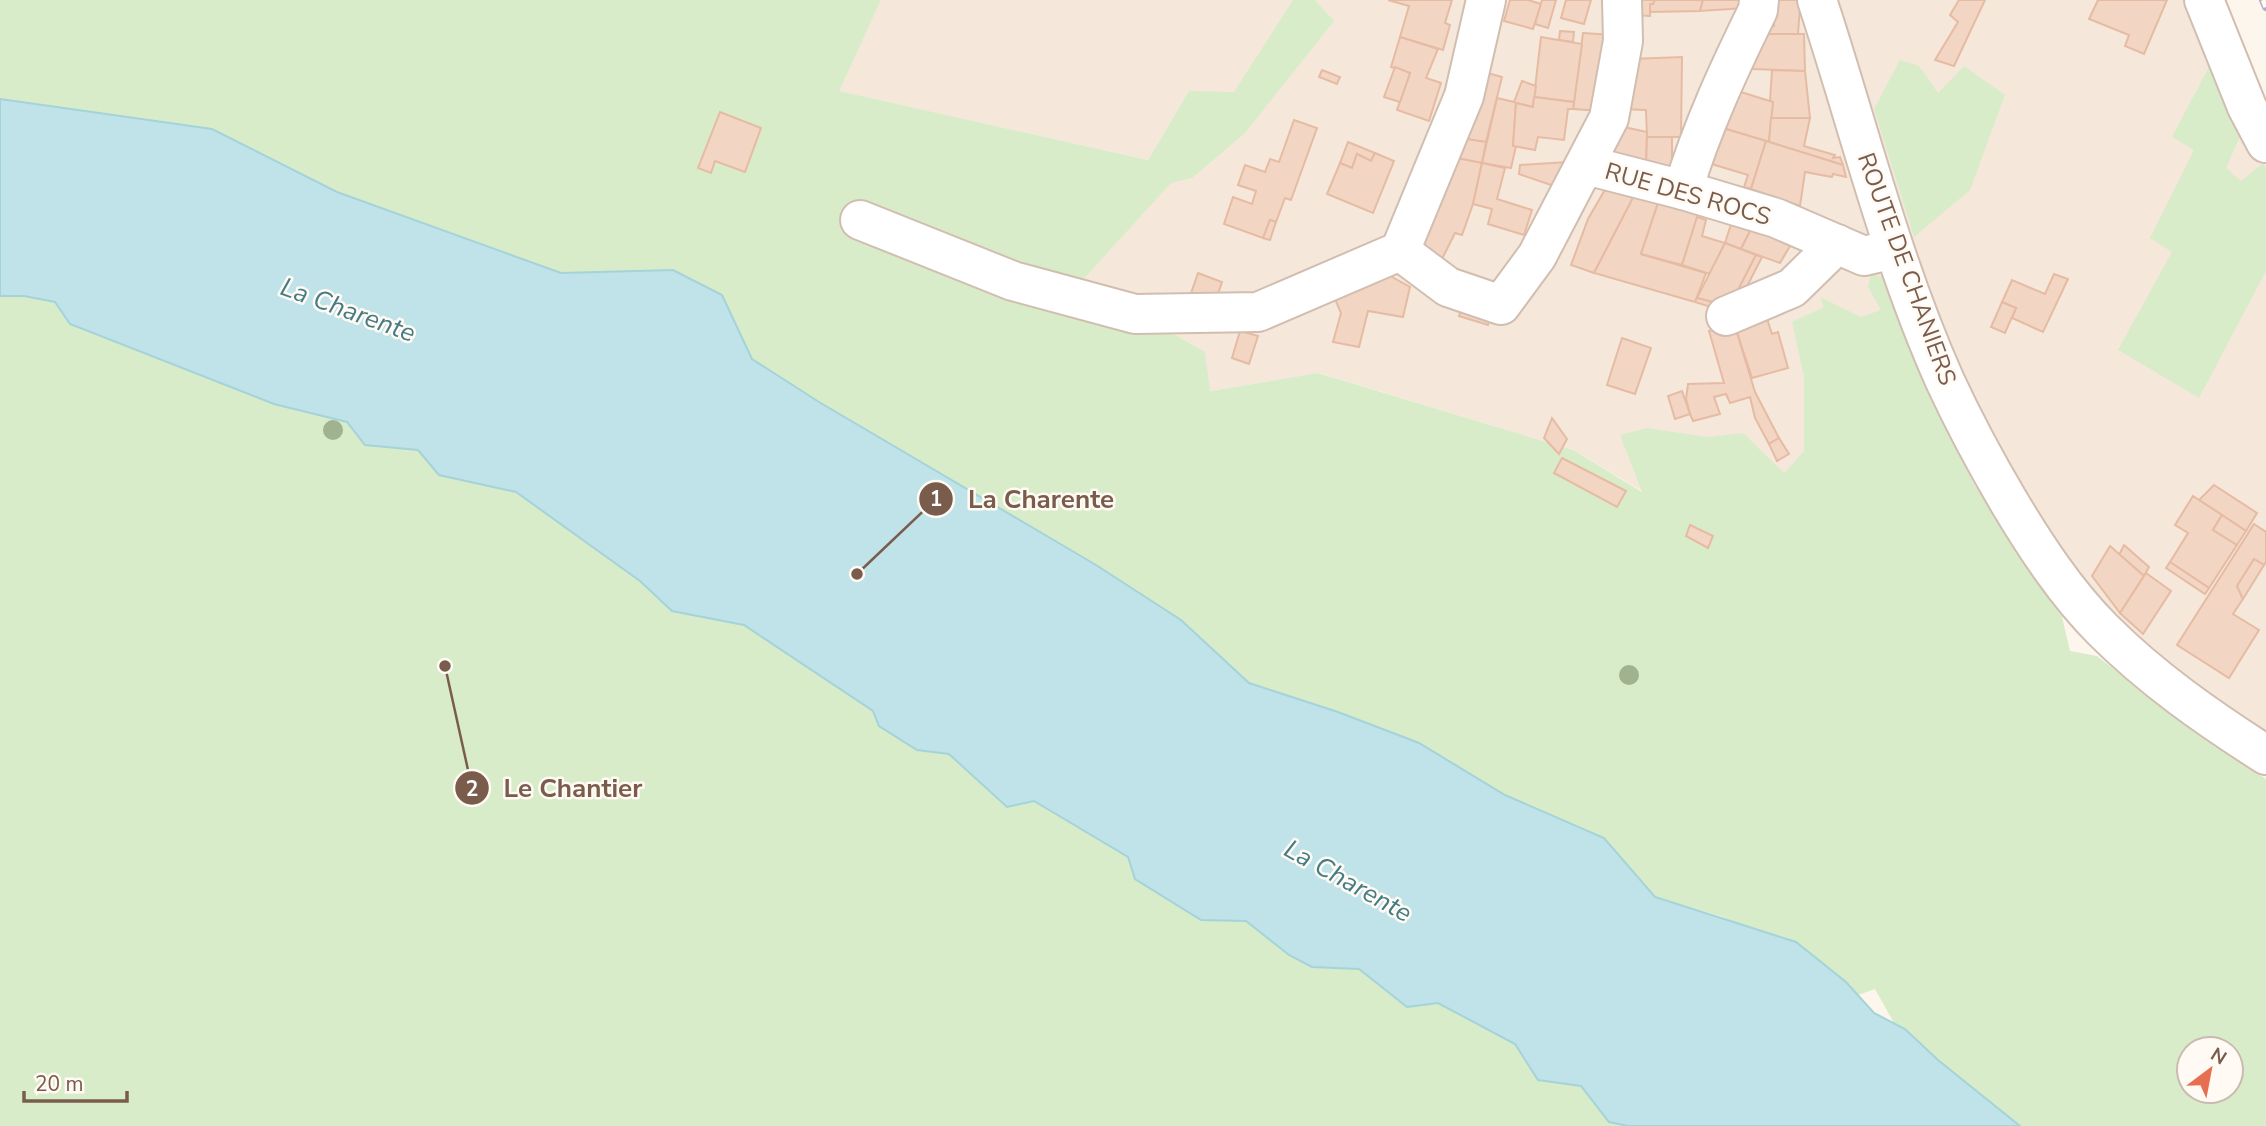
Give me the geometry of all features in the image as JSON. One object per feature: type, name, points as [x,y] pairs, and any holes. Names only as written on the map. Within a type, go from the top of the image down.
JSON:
[{"type":"street","points":[[860,220],[1013,281],[1135,314],[1258,312],[1400,251],[1464,96],[1486,0]]},
{"type":"street","points":[[1586,165],[1609,118],[1623,41],[1622,0]]},
{"type":"street","points":[[1683,190],[1720,88],[1758,10],[1759,0]]},
{"type":"street","name":"ROUTE DE CHANIERS","points":[[1817,0],[1894,249],[1945,381],[1990,471],[2026,532],[2069,592],[2101,629],[2140,665],[2197,709],[2266,755]]},
{"type":"street","points":[[2204,0],[2248,107],[2266,143]]},
{"type":"street","name":"RUE DES ROCS","points":[[1400,251],[1448,287],[1501,304],[1537,256],[1586,165],[1776,218],[1864,256],[1894,249]]},
{"type":"street","points":[[1726,316],[1792,288],[1837,244]]},
{"type":"shaded area","points":[[881,0],[2208,0],[2266,146],[2266,755],[2140,665],[1945,381],[1952,629],[1689,519],[1573,450],[1319,373],[1209,391],[1081,282],[1189,91],[1148,160],[838,91]]},
{"type":"green space","points":[[0,0],[881,0],[839,91],[1148,160],[1189,91],[1234,92],[1293,0],[1315,0],[1334,21],[1245,133],[1192,178],[1171,183],[1081,282],[1205,352],[1210,391],[1318,373],[1573,450],[1642,492],[1620,435],[1647,428],[1708,437],[1743,433],[1784,473],[1804,451],[1804,377],[1792,322],[1824,307],[1820,297],[1861,317],[1881,310],[1868,287],[1871,274],[1883,277],[1926,385],[1973,482],[2062,617],[2070,651],[2097,656],[2162,707],[2266,779],[2266,1126],[2020,1126],[1938,1060],[1905,1029],[1894,1023],[1875,989],[1858,995],[1846,982],[1723,917],[1655,897],[1604,838],[1505,795],[1419,743],[1338,712],[1249,683],[1181,620],[1096,565],[819,402],[752,359],[722,295],[673,270],[561,273],[337,192],[212,129],[0,99]]},
{"type":"green space","points":[[2217,52],[2246,123],[2226,168],[2241,181],[2263,163],[2266,169],[2266,271],[2199,398],[2118,350],[2172,252],[2150,238],[2194,150],[2172,137]]},
{"type":"green space","points":[[1900,60],[1919,66],[1938,93],[1964,66],[2005,95],[1970,190],[1914,237],[1874,109]]},
{"type":"green space","points":[[0,261],[435,409],[1675,1126],[0,1126]]},
{"type":"water","points":[[0,99],[212,129],[337,192],[561,273],[673,270],[722,295],[752,359],[819,402],[1096,565],[1181,620],[1249,683],[1338,712],[1419,743],[1505,795],[1604,838],[1655,897],[1796,942],[1846,982],[1874,1013],[1905,1029],[1938,1060],[2020,1126],[1628,1126],[1609,1122],[1581,1086],[1538,1080],[1515,1044],[1438,1003],[1407,1007],[1359,969],[1312,967],[1289,955],[1246,921],[1201,920],[1135,879],[1128,857],[1034,801],[1007,807],[949,754],[917,750],[879,726],[873,711],[744,625],[672,611],[640,581],[516,492],[439,475],[418,450],[365,445],[347,422],[274,404],[70,324],[55,302],[24,296],[0,296]]},
{"type":"building","points":[[1388,0],[1452,0],[1445,23],[1450,25],[1443,50],[1400,37],[1409,6]]},
{"type":"building","points":[[1510,0],[1528,0],[1541,4],[1533,29],[1504,21]]},
{"type":"building","points":[[1542,0],[1556,0],[1548,28],[1535,24]]},
{"type":"building","points":[[1566,0],[1591,0],[1584,24],[1561,18]]},
{"type":"building","points":[[1631,0],[1655,0],[1650,4],[1650,16],[1631,15]]},
{"type":"building","points":[[1655,0],[1703,0],[1700,11],[1650,12],[1650,4]]},
{"type":"building","points":[[1703,0],[1746,0],[1746,8],[1700,11]]},
{"type":"building","points":[[1774,0],[1798,0],[1798,34],[1763,34],[1763,26],[1774,26]]},
{"type":"building","points":[[1959,0],[1985,0],[1954,66],[1935,60],[1958,22],[1950,15]]},
{"type":"building","points":[[2098,0],[2167,0],[2144,54],[2125,46],[2129,35],[2089,19]]},
{"type":"building","points":[[1560,31],[1574,32],[1573,42],[1559,40]]},
{"type":"building","points":[[1583,33],[1612,35],[1602,111],[1573,109]]},
{"type":"building","points":[[1751,34],[1804,34],[1805,71],[1752,69]]},
{"type":"building","points":[[1400,37],[1438,49],[1426,78],[1441,83],[1429,121],[1397,110],[1410,73],[1391,67]]},
{"type":"building","points":[[1541,37],[1582,44],[1574,102],[1534,97]]},
{"type":"building","points":[[1682,57],[1681,137],[1647,137],[1646,110],[1618,109],[1630,59]]},
{"type":"building","points":[[1395,67],[1410,73],[1400,102],[1384,97]]},
{"type":"building","points":[[1322,70],[1340,77],[1337,84],[1319,77]]},
{"type":"building","points":[[1772,70],[1805,71],[1810,118],[1771,118]]},
{"type":"building","points":[[1484,72],[1502,77],[1486,142],[1460,138]]},
{"type":"building","points":[[1522,81],[1536,86],[1533,107],[1516,103],[1513,146],[1516,146],[1511,168],[1482,163],[1497,98],[1514,102]]},
{"type":"building","points":[[1728,88],[1773,102],[1769,142],[1713,125]]},
{"type":"building","points":[[1534,97],[1574,102],[1573,109],[1568,109],[1564,140],[1538,137],[1535,150],[1513,146],[1516,103],[1533,107]]},
{"type":"building","points":[[720,112],[761,128],[745,172],[715,161],[711,173],[698,168]]},
{"type":"building","points":[[1771,118],[1810,118],[1804,146],[1835,155],[1833,158],[1840,157],[1843,165],[1769,142]]},
{"type":"building","points":[[1294,120],[1317,128],[1291,200],[1285,198],[1276,222],[1270,220],[1263,238],[1224,224],[1233,197],[1252,204],[1256,191],[1238,185],[1245,165],[1265,172],[1270,159],[1279,162]]},
{"type":"building","points":[[1615,125],[1647,132],[1646,169],[1614,160]]},
{"type":"building","points":[[1713,125],[1766,141],[1751,189],[1744,187],[1748,175],[1705,162]]},
{"type":"building","points":[[1647,137],[1672,137],[1672,169],[1646,169]]},
{"type":"building","points":[[1460,138],[1486,142],[1482,163],[1455,158]]},
{"type":"building","points":[[1766,141],[1843,165],[1846,177],[1805,172],[1800,206],[1751,189]]},
{"type":"building","points":[[1348,142],[1375,153],[1371,161],[1357,154],[1352,168],[1340,163]]},
{"type":"building","points":[[1375,153],[1394,161],[1373,213],[1327,194],[1340,163],[1352,168],[1357,154],[1371,161]]},
{"type":"building","points":[[1452,157],[1482,163],[1473,204],[1462,235],[1455,233],[1437,269],[1420,253]]},
{"type":"building","points":[[1567,162],[1554,186],[1519,174],[1520,165]]},
{"type":"building","points":[[1482,163],[1505,168],[1497,199],[1532,210],[1524,235],[1488,224],[1492,209],[1473,204]]},
{"type":"building","points":[[1610,181],[1637,190],[1594,273],[1571,265],[1588,219]]},
{"type":"building","points":[[1637,190],[1661,194],[1641,254],[1706,273],[1695,302],[1594,273]]},
{"type":"building","points":[[1661,194],[1700,208],[1682,265],[1641,254]]},
{"type":"building","points":[[1735,212],[1755,221],[1741,249],[1725,243]]},
{"type":"building","points":[[1697,217],[1706,220],[1702,236],[1725,243],[1710,274],[1682,265]]},
{"type":"building","points":[[1270,220],[1276,222],[1270,240],[1263,238]]},
{"type":"building","points":[[1755,221],[1782,232],[1790,246],[1780,263],[1741,249]]},
{"type":"building","points":[[1725,243],[1756,255],[1735,296],[1720,304],[1697,298]]},
{"type":"building","points":[[1756,255],[1762,257],[1742,296],[1720,310],[1695,302],[1697,298],[1720,304],[1735,296]]},
{"type":"building","points":[[1383,272],[1410,287],[1403,317],[1368,311],[1359,347],[1333,342],[1341,313],[1335,299]]},
{"type":"building","points":[[1198,273],[1222,282],[1212,311],[1188,302]]},
{"type":"building","points":[[2054,274],[2068,279],[2043,332],[2012,318],[2016,308],[2002,302],[2012,280],[2045,294]]},
{"type":"building","points":[[2002,302],[2016,308],[2005,333],[1991,327]]},
{"type":"building","points":[[1463,304],[1491,312],[1488,325],[1459,316]]},
{"type":"building","points":[[1765,313],[1772,334],[1778,332],[1788,368],[1752,378],[1734,323]]},
{"type":"building","points":[[1734,323],[1755,392],[1779,438],[1769,444],[1755,418],[1750,397],[1730,403],[1726,394],[1714,397],[1720,414],[1693,421],[1690,414],[1686,399],[1688,384],[1724,383],[1709,331]]},
{"type":"building","points":[[1240,331],[1258,336],[1249,364],[1232,358]]},
{"type":"building","points":[[1622,338],[1651,348],[1635,394],[1607,385]]},
{"type":"building","points":[[1682,391],[1690,414],[1675,419],[1668,396]]},
{"type":"building","points":[[1552,418],[1567,439],[1559,454],[1544,438]]},
{"type":"building","points":[[1779,438],[1789,454],[1777,461],[1769,444]]},
{"type":"building","points":[[1562,458],[1626,491],[1617,507],[1554,473]]},
{"type":"building","points":[[2214,485],[2257,513],[2246,531],[2199,500]]},
{"type":"building","points":[[2193,496],[2222,515],[2213,530],[2237,545],[2209,588],[2170,562],[2188,533],[2175,525]]},
{"type":"building","points":[[2222,515],[2246,531],[2237,545],[2213,530]]},
{"type":"building","points":[[2254,524],[2266,532],[2266,562],[2264,565],[2254,559],[2237,586],[2243,599],[2233,614],[2259,630],[2229,678],[2177,645]]},
{"type":"building","points":[[1690,525],[1713,536],[1708,548],[1686,536]]},
{"type":"building","points":[[2124,545],[2149,567],[2144,576],[2119,555]]},
{"type":"building","points":[[2110,546],[2144,576],[2120,613],[2092,576]]},
{"type":"building","points":[[2254,559],[2264,565],[2243,599],[2237,586]]},
{"type":"building","points":[[2170,562],[2209,588],[2205,594],[2166,568]]},
{"type":"building","points":[[2146,573],[2171,591],[2143,634],[2120,613]]},
{"type":"railway","points":[[2263,0],[2266,7]]},
{"type":"place","name":"La Charente","points":[[857,574]]},
{"type":"place","name":"Le Chantier","points":[[445,666]]}]
